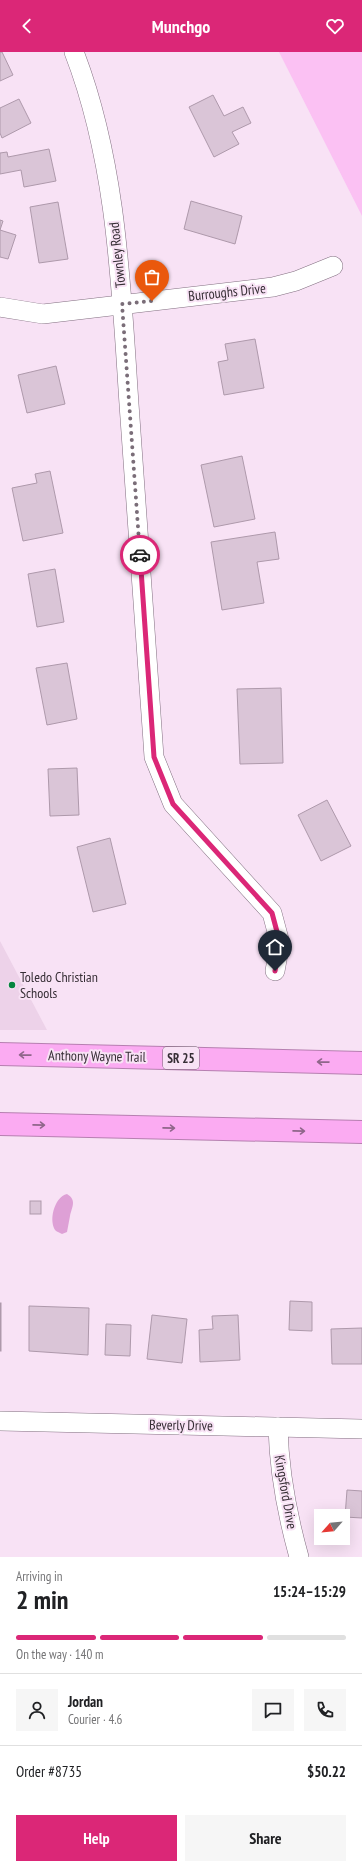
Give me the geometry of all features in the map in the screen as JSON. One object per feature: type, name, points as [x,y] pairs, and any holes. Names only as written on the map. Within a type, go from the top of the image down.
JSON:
[{"type":"highway","name":"Anthony Wayne Trail","points":[[0,1054],[362,1063]]},
{"type":"highway","points":[[0,1124],[362,1132]]},
{"type":"street","name":"Townley Road","points":[[74,52],[94,110],[109,183],[122,304],[154,757],[173,804],[272,913],[280,943],[275,971]]},
{"type":"street","name":"Burroughs Drive","points":[[0,307],[43,314],[273,287],[296,281],[332,266]]},
{"type":"street","name":"Beverly Drive","points":[[0,1421],[362,1429]]},
{"type":"street","name":"Kingsford Drive","points":[[278,1427],[278,1453],[285,1501],[299,1557]]},
{"type":"shaded area","points":[[279,52],[362,52],[362,216]]},
{"type":"shaded area","name":"Toledo Christian Schools","points":[[0,941],[47,1030],[0,1030]]},
{"type":"shaded area","points":[[67,1194],[72,1199],[73,1204],[67,1232],[62,1234],[56,1231],[54,1227],[53,1216],[59,1200],[62,1196]]},
{"type":"building","points":[[0,52],[2,52],[13,75],[0,81]]},
{"type":"building","points":[[213,95],[224,116],[243,107],[251,123],[232,132],[239,144],[214,157],[189,107]]},
{"type":"building","points":[[19,99],[31,123],[2,138],[0,133],[0,108]]},
{"type":"building","points":[[49,149],[56,181],[24,187],[21,170],[0,174],[0,153],[7,152],[8,157]]},
{"type":"building","points":[[191,201],[242,216],[235,244],[184,229]]},
{"type":"building","points":[[58,202],[68,259],[39,263],[30,207]]},
{"type":"building","points":[[0,220],[3,221],[0,230]]},
{"type":"building","points":[[0,230],[16,235],[8,259],[0,257]]},
{"type":"building","points":[[255,339],[264,388],[224,395],[218,362],[228,360],[225,344]]},
{"type":"building","points":[[56,366],[65,404],[27,413],[18,375]]},
{"type":"building","points":[[242,456],[255,519],[214,527],[201,465]]},
{"type":"building","points":[[50,471],[63,533],[23,541],[12,488],[37,483],[35,474]]},
{"type":"building","points":[[275,532],[279,559],[257,562],[264,603],[222,610],[211,542]]},
{"type":"building","points":[[55,569],[64,622],[37,627],[28,574]]},
{"type":"building","points":[[67,663],[77,719],[47,725],[36,668]]},
{"type":"building","points":[[281,688],[283,763],[240,764],[237,689]]},
{"type":"building","points":[[77,768],[79,815],[50,816],[48,769]]},
{"type":"building","points":[[327,800],[351,846],[321,861],[298,815]]},
{"type":"building","points":[[110,838],[126,904],[93,912],[77,847]]},
{"type":"building","points":[[30,1201],[41,1201],[41,1214],[30,1214]]},
{"type":"building","points":[[290,1301],[312,1302],[312,1331],[289,1330]]},
{"type":"building","points":[[1,1303],[1,1351],[0,1351]]},
{"type":"building","points":[[29,1306],[89,1308],[88,1355],[29,1351]]},
{"type":"building","points":[[152,1315],[187,1319],[182,1363],[147,1359]]},
{"type":"building","points":[[238,1315],[240,1360],[200,1362],[199,1330],[213,1329],[212,1316]]},
{"type":"building","points":[[106,1324],[131,1325],[130,1356],[105,1355]]},
{"type":"building","points":[[362,1328],[362,1364],[332,1364],[331,1329]]},
{"type":"building","points":[[347,1490],[362,1491],[362,1518],[350,1517],[350,1509],[346,1509]]},
{"type":"way so far","points":[[140,555],[122,304],[152,301]]},
{"type":"place","name":"Toledo Christian Schools","points":[[12,985]]},
{"type":"route","points":[[140,555],[154,757],[173,804],[272,913],[280,943],[275,971]]}]
